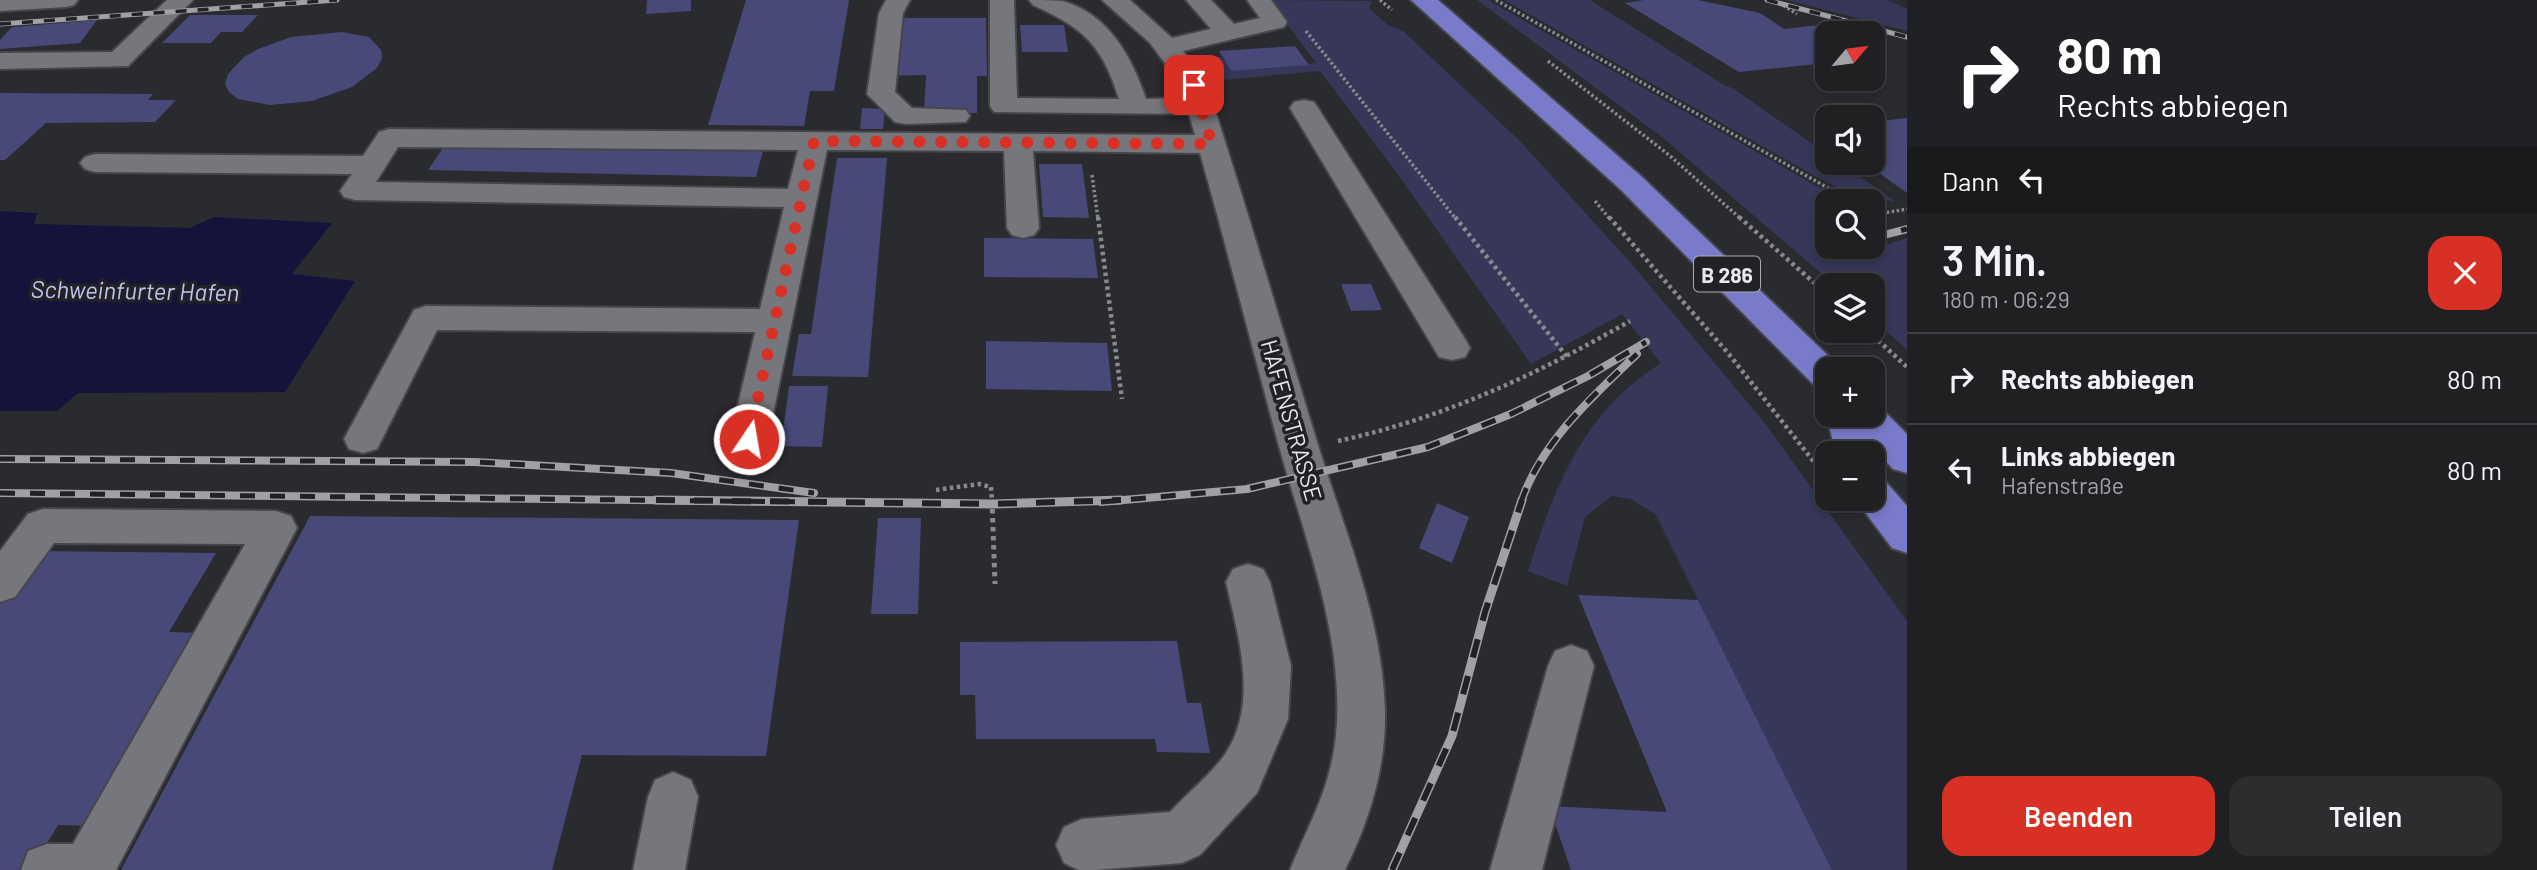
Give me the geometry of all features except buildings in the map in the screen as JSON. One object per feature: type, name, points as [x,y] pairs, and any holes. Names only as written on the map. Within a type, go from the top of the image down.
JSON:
[{"type":"highway","name":"B 286","points":[[1411,8],[1496,60],[1623,175],[1815,364]]},
{"type":"highway","points":[[1862,427],[1883,441]]},
{"type":"highway","points":[[1885,509],[1907,536]]},
{"type":"street","points":[[0,5],[66,0]]},
{"type":"street","points":[[0,61],[119,60],[181,0]]},
{"type":"street","points":[[898,0],[891,13],[881,94],[905,116],[1005,116],[1002,0]]},
{"type":"street","points":[[1041,0],[1087,21],[1112,45],[1135,107]]},
{"type":"street","name":"HAFENSTRASSE","points":[[1114,0],[1128,9],[1169,47],[1194,85],[1299,449],[1340,580],[1360,688],[1360,737],[1352,793],[1332,843],[1316,870]]},
{"type":"street","points":[[1198,0],[1227,33]]},
{"type":"street","points":[[1169,47],[1275,22],[1259,0]]},
{"type":"street","points":[[1004,106],[1200,106]]},
{"type":"street","points":[[1304,108],[1452,348]]},
{"type":"street","points":[[799,198],[355,191],[389,138],[1212,144]]},
{"type":"street","points":[[749,439],[799,198],[814,141]]},
{"type":"street","points":[[1018,143],[1023,228]]},
{"type":"street","points":[[95,163],[372,165]]},
{"type":"street","points":[[363,439],[426,318],[774,321]]},
{"type":"street","points":[[4,574],[43,526],[276,528],[87,870]]},
{"type":"street","points":[[1082,845],[1182,837],[1239,776],[1264,719],[1268,666],[1248,582]]},
{"type":"street","points":[[1516,870],[1571,666]]},
{"type":"street","points":[[659,870],[673,797]]},
{"type":"street","points":[[47,870],[73,870]]},
{"type":"path","points":[[1380,0],[1411,8]]},
{"type":"path","points":[[1496,0],[1830,189]]},
{"type":"path","points":[[1775,0],[1797,14]]},
{"type":"path","points":[[1299,21],[1568,358]]},
{"type":"path","points":[[1538,54],[1669,155],[1815,283]]},
{"type":"path","points":[[1088,143],[1122,399]]},
{"type":"path","points":[[1589,194],[1728,353],[1815,464]]},
{"type":"path","points":[[1885,212],[1907,209]]},
{"type":"path","points":[[1299,449],[1373,435],[1446,414],[1516,386],[1630,321]]},
{"type":"path","points":[[1881,343],[1907,367]]},
{"type":"path","points":[[936,490],[979,484],[991,487],[995,584]]},
{"type":"shaded area","points":[[1269,0],[1372,1],[1369,8],[1388,25],[1403,31],[1520,141],[1630,262],[1764,422],[1815,493],[1815,511],[1828,511],[1907,621],[1907,870],[1832,870],[1656,515],[1631,499],[1612,496],[1585,517],[1567,586],[1528,571],[1561,481],[1591,428],[1634,383],[1661,363],[1622,314],[1531,364],[1397,173],[1320,71],[1211,81],[1197,56],[1222,57],[1231,71],[1316,63]]},
{"type":"shaded area","points":[[1477,0],[1488,0],[1822,189],[1815,189],[1815,259],[1885,259],[1885,245],[1907,238],[1907,350],[1885,330],[1885,273],[1821,273],[1662,137]]},
{"type":"shaded area","points":[[1504,0],[1590,0],[1734,89],[1815,146],[1815,175],[1857,175],[1877,189],[1841,189],[1813,175]]},
{"type":"shaded area","points":[[1787,0],[1887,0],[1907,9],[1907,31],[1885,25],[1885,21],[1868,21]]},
{"type":"water","name":"Schweinfurter Hafen","points":[[0,211],[37,213],[34,224],[190,228],[214,217],[332,223],[292,274],[355,281],[285,392],[78,393],[57,411],[0,411]]},
{"type":"railway","points":[[0,24],[337,0]]},
{"type":"railway","points":[[1767,0],[1907,37]]},
{"type":"railway","points":[[1885,235],[1907,229]]},
{"type":"railway","points":[[1101,502],[1247,489],[1428,447],[1511,414],[1588,376],[1646,342]]},
{"type":"railway","points":[[1521,502],[1530,480],[1555,440],[1586,404],[1637,354]]},
{"type":"railway","points":[[0,459],[475,462],[671,473],[814,493]]},
{"type":"railway","points":[[0,493],[814,502]]},
{"type":"railway","points":[[656,500],[993,504],[1121,500]]},
{"type":"railway","points":[[1392,870],[1452,736],[1485,612],[1522,500]]},
{"type":"route","points":[[749,439],[799,198],[814,141],[1212,144],[1194,85]]}]
